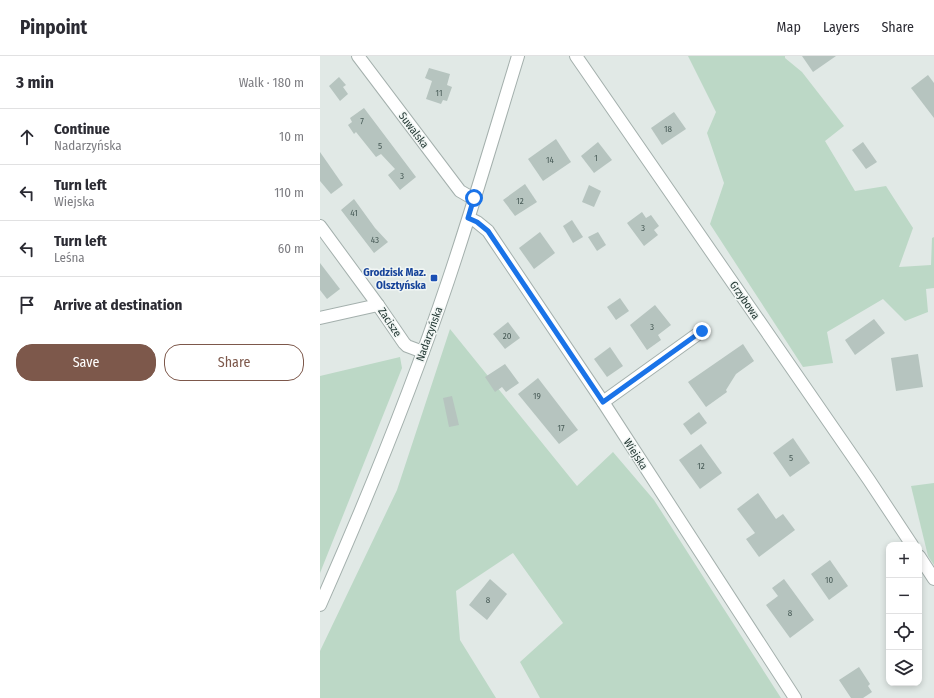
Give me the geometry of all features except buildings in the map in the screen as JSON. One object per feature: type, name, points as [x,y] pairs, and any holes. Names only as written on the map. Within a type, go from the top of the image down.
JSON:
[{"type":"street","name":"Suwalska","points":[[358,56],[460,191],[474,198]]},
{"type":"street","name":"Nadarzyńska","points":[[320,605],[388,442],[423,352],[468,218],[518,56]]},
{"type":"street","name":"Grzybowa","points":[[576,56],[869,480],[910,542]]},
{"type":"street","name":"Wiejska","points":[[468,218],[477,222],[488,231],[603,402],[795,698]]},
{"type":"street","name":"Zacisze","points":[[320,226],[404,343],[407,346],[423,352]]},
{"type":"street","points":[[320,318],[378,305]]},
{"type":"street","points":[[603,402],[702,331]]},
{"type":"street","points":[[922,561],[934,579]]},
{"type":"green space","points":[[688,56],[785,56],[785,58],[802,72],[844,126],[825,141],[855,191],[886,186],[913,228],[899,267],[931,265],[932,238],[934,237],[934,288],[926,289],[928,312],[905,321],[883,299],[827,332],[833,363],[803,367],[710,224],[724,183],[707,133],[716,112]]},
{"type":"green space","points":[[450,329],[577,486],[613,452],[654,500],[781,698],[540,698],[520,662],[563,623],[513,553],[456,591],[460,640],[496,698],[320,698],[320,651],[397,490]]},
{"type":"green space","points":[[400,357],[402,368],[320,573],[320,376]]},
{"type":"green space","points":[[934,483],[934,565],[928,556],[911,486]]},
{"type":"place","name":"Grodzisk Maz. Olsztyńska","points":[[434,278]]},
{"type":"route","points":[[474,198],[468,218],[477,222],[488,231],[603,402],[702,331]]}]
